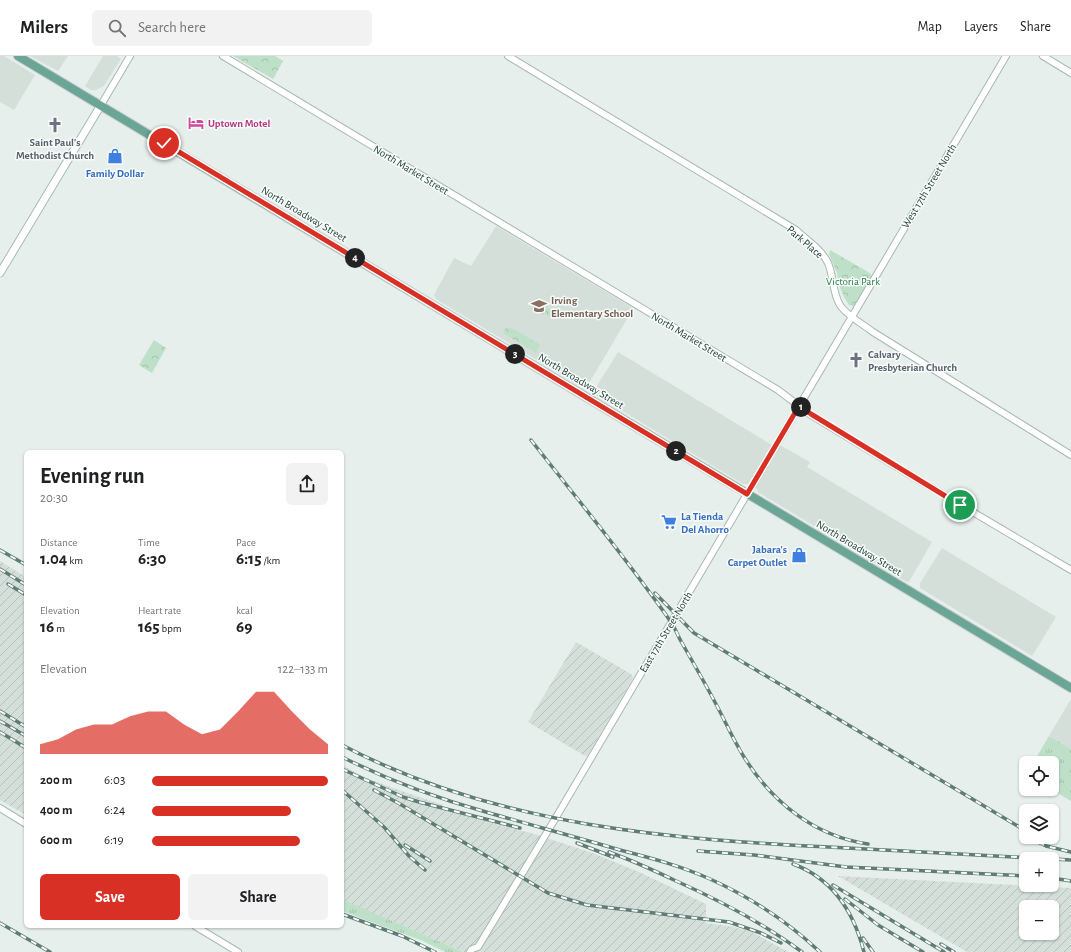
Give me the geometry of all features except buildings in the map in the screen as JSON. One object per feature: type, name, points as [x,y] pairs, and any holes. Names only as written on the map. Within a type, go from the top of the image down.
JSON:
[{"type":"main road","name":"North Broadway Street","points":[[18,56],[1071,688]]},
{"type":"main road","points":[[0,273],[101,105]]},
{"type":"street","points":[[101,105],[130,56]]},
{"type":"street","name":"North Market Street","points":[[223,56],[778,390],[811,414],[927,485],[1071,570]]},
{"type":"street","name":"Park Place","points":[[508,56],[796,230],[821,253],[828,264],[836,298],[840,306],[852,316],[873,332],[1071,454]]},
{"type":"street","name":"West 17th Street North","points":[[852,316],[1006,56]]},
{"type":"street","points":[[1042,56],[1071,72]]},
{"type":"street","name":"East 17th Street North","points":[[470,952],[472,949],[479,949],[852,316]]},
{"type":"street","points":[[0,808],[24,823]]},
{"type":"street","points":[[198,928],[238,952]]},
{"type":"shaded area","points":[[0,56],[4,56],[35,75],[14,110],[0,102]]},
{"type":"shaded area","points":[[30,56],[68,56],[58,71]]},
{"type":"shaded area","points":[[103,56],[117,56],[121,59],[104,86],[96,90],[91,90],[85,86]]},
{"type":"shaded area","name":"Irving Elementary School","points":[[496,226],[631,307],[630,314],[588,385],[578,385],[436,299],[434,295],[454,258],[471,266]]},
{"type":"shaded area","points":[[618,352],[772,445],[748,484],[743,484],[596,395],[595,389]]},
{"type":"shaded area","points":[[780,445],[810,462],[807,467],[932,542],[908,582],[758,492],[756,488],[757,485]]},
{"type":"shaded area","points":[[942,548],[1056,617],[1032,656],[920,588],[920,583]]},
{"type":"shaded area","points":[[0,561],[24,576],[24,814],[0,800]]},
{"type":"shaded area","points":[[576,642],[631,674],[633,677],[588,755],[585,756],[528,722]]},
{"type":"shaded area","points":[[1071,699],[1071,749],[1049,736]]},
{"type":"shaded area","points":[[344,766],[364,777],[443,805],[443,810],[538,835],[595,854],[639,872],[706,904],[706,923],[734,927],[752,932],[788,952],[463,952],[344,901]]},
{"type":"shaded area","points":[[838,876],[1019,885],[1019,892],[1059,892],[1059,887],[1071,888],[1071,952],[967,952]]},
{"type":"green space","points":[[233,56],[275,56],[283,61],[273,79]]},
{"type":"green space","name":"Victoria Park","points":[[830,250],[870,273],[872,276],[854,306],[849,305],[844,297],[839,285],[837,273],[829,254]]},
{"type":"green space","points":[[537,297],[553,313],[550,317],[531,308]]},
{"type":"green space","points":[[506,327],[516,330],[539,344],[540,346],[536,353],[503,333]]},
{"type":"green space","points":[[154,340],[166,348],[152,373],[139,365]]},
{"type":"green space","points":[[1049,736],[1071,749],[1071,801],[1059,794],[1059,756],[1037,756]]},
{"type":"green space","points":[[344,901],[463,952],[445,952],[423,941],[344,912]]},
{"type":"railway","points":[[531,440],[620,553],[671,622],[740,751],[755,773],[781,802],[812,825],[848,840],[868,844]]},
{"type":"railway","points":[[0,550],[24,564]]},
{"type":"railway","points":[[0,569],[24,584]]},
{"type":"railway","points":[[8,584],[24,594]]},
{"type":"railway","points":[[655,593],[694,633],[1019,827]]},
{"type":"railway","points":[[0,711],[24,726]]},
{"type":"railway","points":[[0,721],[24,735]]},
{"type":"railway","points":[[0,732],[24,747]]},
{"type":"railway","points":[[344,746],[401,773],[463,795],[525,812],[588,824],[653,834],[782,845],[1071,860]]},
{"type":"railway","points":[[344,758],[412,788],[467,807],[654,859],[699,874],[740,894],[782,920],[820,952]]},
{"type":"railway","points":[[344,770],[403,797],[520,828]]},
{"type":"railway","points":[[374,790],[548,893],[587,905],[729,922],[761,933],[781,943]]},
{"type":"railway","points":[[344,792],[384,827],[409,856],[425,870]]},
{"type":"railway","points":[[577,843],[613,857]]},
{"type":"railway","points":[[1042,844],[1071,852]]},
{"type":"railway","points":[[405,845],[430,861]]},
{"type":"railway","points":[[698,851],[754,855],[846,867],[1019,876]]},
{"type":"railway","points":[[609,852],[650,869],[724,904],[772,931],[802,952]]},
{"type":"railway","points":[[793,864],[807,870],[820,879],[831,888],[840,899],[854,924],[864,952]]},
{"type":"railway","points":[[1059,879],[1071,881]]},
{"type":"railway","points":[[833,885],[944,952]]},
{"type":"railway","points":[[845,899],[878,925],[923,952]]},
{"type":"railway","points":[[344,915],[402,936],[435,952]]},
{"type":"railway","points":[[0,923],[50,952]]},
{"type":"railway","points":[[863,938],[873,952]]},
{"type":"railway","points":[[941,944],[954,952]]},
{"type":"place","name":"Uptown Motel","points":[[196,123]]},
{"type":"place","name":"Saint Paul's Methodist Church","points":[[55,125]]},
{"type":"place","name":"Family Dollar","points":[[115,156]]},
{"type":"place","name":"Irving Elementary School","points":[[539,306]]},
{"type":"place","name":"Calvary Presbyterian Church","points":[[856,360]]},
{"type":"place","name":"La Tienda Del Ahorro","points":[[669,522]]},
{"type":"place","name":"Jabara's Carpet Outlet","points":[[799,555]]},
{"type":"route","points":[[164,143],[747,494],[799,406],[960,505]]}]
